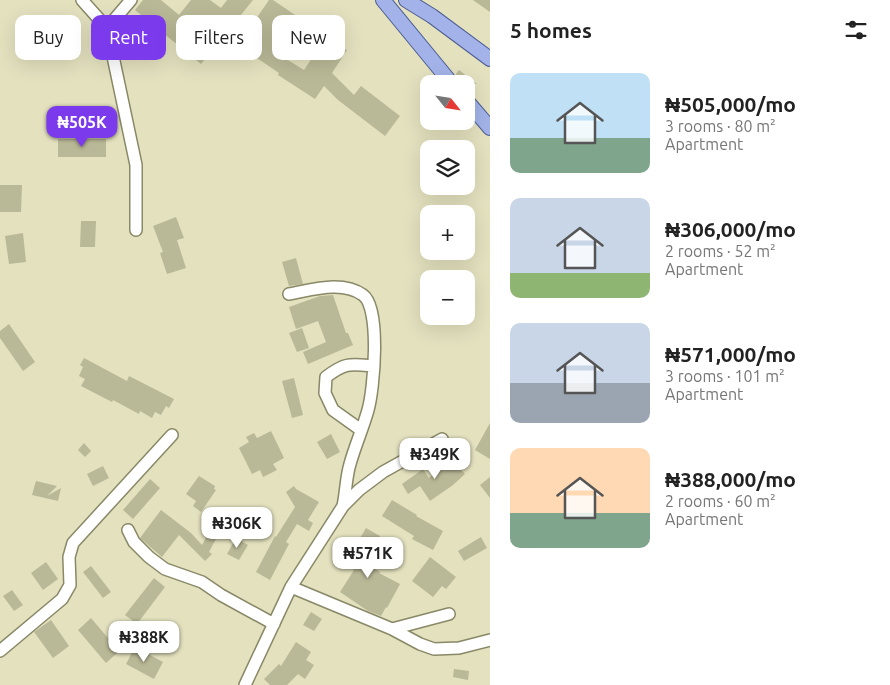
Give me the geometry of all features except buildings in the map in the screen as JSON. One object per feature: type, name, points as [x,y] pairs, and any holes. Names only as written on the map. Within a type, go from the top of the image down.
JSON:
[{"type":"main road","points":[[383,0],[445,75]]},
{"type":"main road","points":[[406,0],[490,59]]},
{"type":"main road","points":[[475,110],[490,128]]},
{"type":"street","points":[[82,0],[95,15]]},
{"type":"street","points":[[118,15],[131,0]]},
{"type":"street","points":[[114,60],[136,165],[136,230]]},
{"type":"street","points":[[289,294],[335,286],[354,290],[365,296],[371,307],[375,346],[369,410],[349,466],[343,506]]},
{"type":"street","points":[[361,430],[334,410],[326,393],[326,377],[342,366],[356,364],[374,366]]},
{"type":"street","points":[[0,651],[62,599],[70,585],[69,557],[73,543],[172,435]]},
{"type":"street","points":[[245,685],[291,587],[343,506],[359,490],[383,472],[442,439]]},
{"type":"street","points":[[128,530],[134,542],[165,569],[202,582],[221,596],[274,624]]},
{"type":"street","points":[[291,587],[392,629],[420,644],[434,649],[459,648],[490,640]]},
{"type":"street","points":[[392,629],[449,614]]}]
